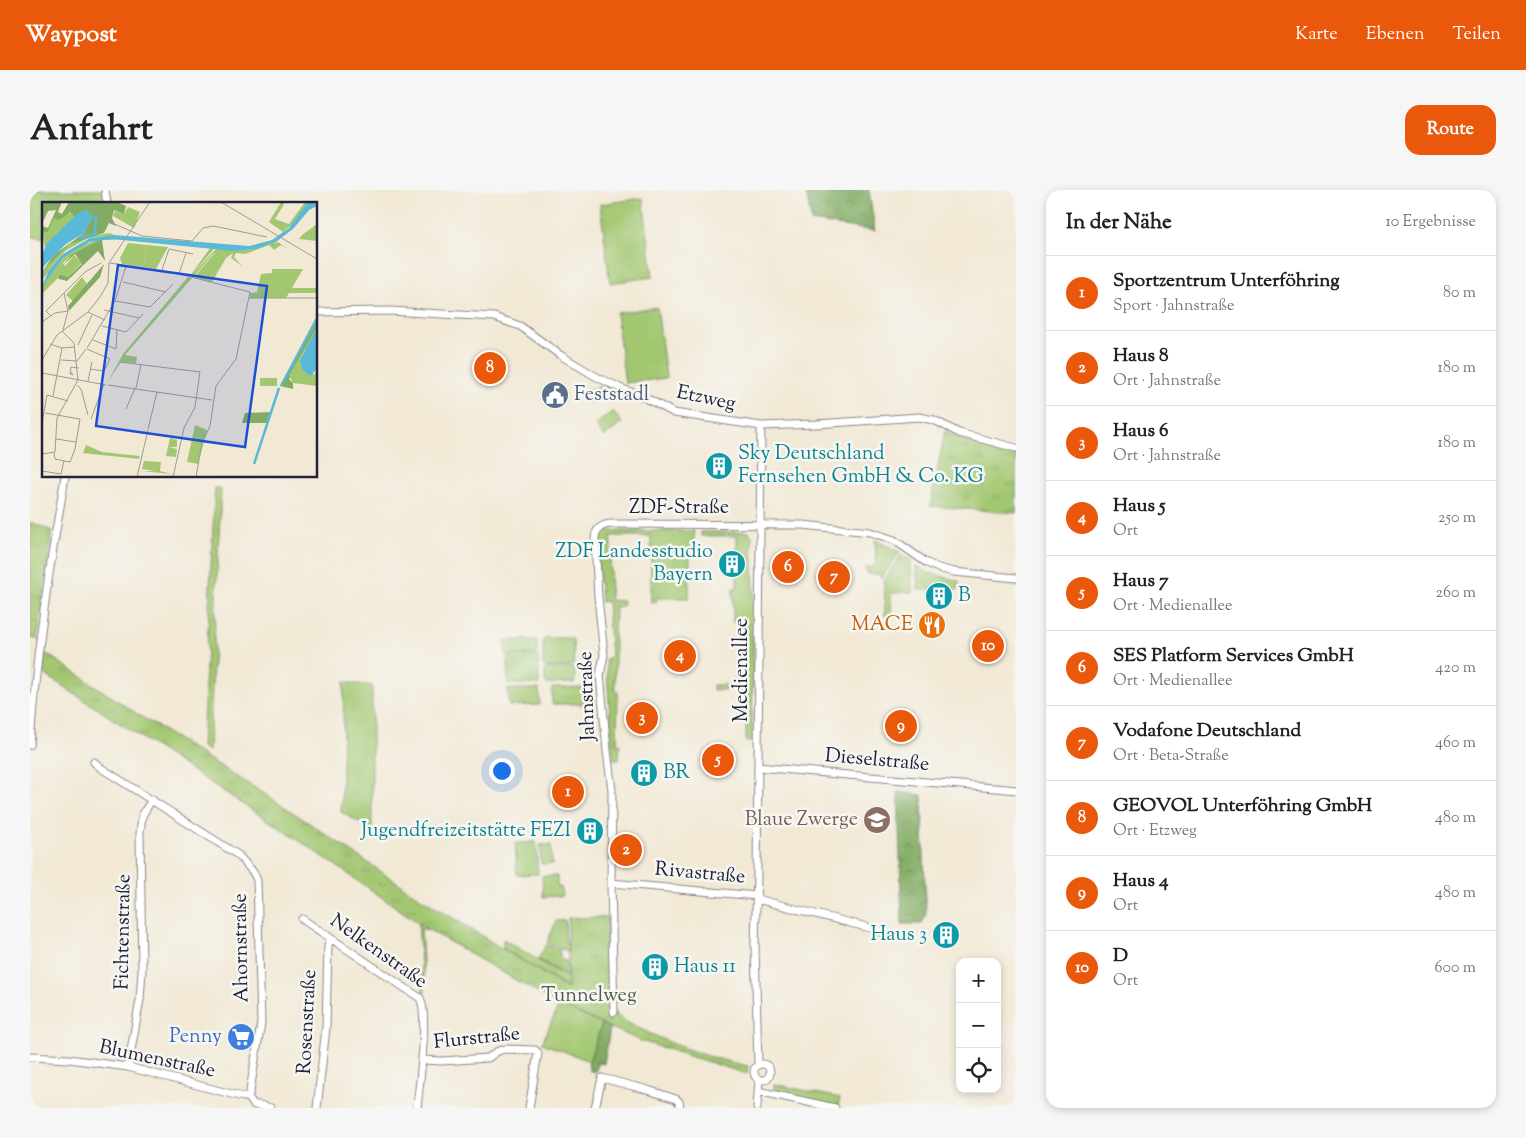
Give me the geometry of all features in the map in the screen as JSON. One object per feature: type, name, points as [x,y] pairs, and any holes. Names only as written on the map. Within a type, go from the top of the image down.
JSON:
[{"type":"street","name":"Etzweg","points":[[318,312],[398,311],[494,317],[507,320],[520,326],[560,355],[595,376],[620,388],[644,396],[674,413],[761,426],[920,417],[934,420],[959,433],[1016,448]]},
{"type":"street","name":"Medienallee","points":[[758,1065],[755,943],[761,426]]},
{"type":"street","points":[[30,745],[40,645],[65,478]]},
{"type":"street","name":"ZDF-Straße","points":[[599,528],[604,525],[613,524],[820,526],[870,532],[894,540],[927,563],[938,568],[954,572],[1016,578]]},
{"type":"street","name":"Jahnstraße","points":[[599,528],[595,539],[604,655],[600,675],[612,790],[611,883],[614,1012]]},
{"type":"street","name":"Ahornstraße","points":[[94,762],[238,855],[248,865],[257,880],[261,1023],[248,1097]]},
{"type":"street","name":"Dieselstraße","points":[[758,767],[1016,790]]},
{"type":"street","name":"Fichtenstraße","points":[[128,1067],[140,1000],[142,970],[140,833],[142,816],[152,799]]},
{"type":"street","name":"Rivastraße","points":[[611,883],[757,897],[878,930],[888,937]]},
{"type":"street","name":"Nelkenstraße","points":[[302,919],[420,998],[423,1004],[422,1060],[417,1108]]},
{"type":"street","name":"Rosenstraße","points":[[317,1108],[326,1028],[328,945],[331,939]]},
{"type":"street","name":"Flurstraße","points":[[422,1060],[442,1061],[488,1058],[498,1051],[505,1049],[537,1050],[528,1108]]},
{"type":"street","name":"Blumenstraße","points":[[30,1057],[68,1059],[128,1067],[248,1097]]},
{"type":"street","points":[[758,1065],[766,1065],[770,1072],[766,1078],[759,1079],[755,1076],[754,1072],[758,1065]]},
{"type":"street","points":[[595,1108],[602,1078],[676,1099],[679,1102],[680,1108]]},
{"type":"street","points":[[757,1108],[759,1079]]},
{"type":"street","points":[[758,1091],[835,1108]]},
{"type":"street","points":[[248,1097],[254,1106],[271,1108]]},
{"type":"green space","points":[[30,190],[103,190],[105,202],[42,202],[42,239],[30,236]]},
{"type":"green space","points":[[806,190],[869,190],[875,231],[811,221]]},
{"type":"green space","points":[[643,198],[653,277],[610,283],[600,204]]},
{"type":"green space","points":[[657,307],[666,378],[625,383],[616,313]]},
{"type":"green space","points":[[608,386],[609,399],[588,402],[587,389]]},
{"type":"green space","points":[[613,411],[622,423],[604,437],[595,425]]},
{"type":"green space","points":[[945,431],[979,445],[1016,454],[1016,513],[930,506]]},
{"type":"green space","points":[[215,487],[221,489],[209,751],[202,747]]},
{"type":"green space","points":[[30,522],[52,531],[37,639],[30,638]]},
{"type":"green space","points":[[604,531],[694,531],[694,548],[690,549],[689,598],[657,598],[656,602],[651,602],[651,536],[611,536],[610,600],[623,601],[623,606],[615,607],[614,637],[615,691],[618,691],[617,744],[620,744],[619,759],[613,759],[606,659],[611,658],[607,601],[601,602],[597,548]]},
{"type":"green space","points":[[701,532],[749,532],[752,536],[754,590],[752,741],[746,742],[746,690],[713,690],[713,685],[735,685],[735,678],[746,678],[747,623],[733,623],[733,588],[737,588],[737,536],[701,536]]},
{"type":"green space","points":[[875,540],[900,552],[882,578],[879,574],[868,574],[865,568],[876,566]]},
{"type":"green space","points":[[902,554],[911,560],[912,592],[891,593],[892,616],[885,616],[884,581]]},
{"type":"green space","points":[[916,566],[929,573],[959,581],[959,589],[918,590]]},
{"type":"green space","points":[[545,638],[571,638],[573,640],[574,664],[571,666],[545,667],[543,665],[543,641]]},
{"type":"green space","points":[[505,640],[537,640],[537,654],[506,655]]},
{"type":"green space","name":"Tunnelweg","points":[[44,652],[142,717],[279,803],[422,899],[568,989],[568,918],[607,917],[610,1009],[628,1023],[673,1044],[697,1053],[748,1066],[747,1074],[641,1041],[559,1005],[429,930],[312,849],[44,674]]},
{"type":"green space","points":[[508,656],[538,656],[539,684],[508,684]]},
{"type":"green space","points":[[546,668],[573,668],[575,670],[575,682],[547,684],[545,681]]},
{"type":"green space","points":[[344,682],[372,686],[372,830],[341,812]]},
{"type":"green space","points":[[552,688],[585,688],[585,704],[552,704]]},
{"type":"green space","points":[[508,689],[539,689],[540,705],[509,706]]},
{"type":"green space","points":[[898,792],[922,795],[926,914],[922,924],[902,924]]},
{"type":"green space","points":[[536,842],[538,874],[517,875],[515,843]]},
{"type":"green space","points":[[540,845],[551,845],[552,864],[541,864]]},
{"type":"green space","points":[[542,876],[557,876],[557,887],[561,887],[562,896],[543,897]]},
{"type":"green space","points":[[565,920],[568,951],[565,949],[561,950],[547,943],[556,921]]},
{"type":"green space","points":[[418,922],[429,930],[421,929],[425,993],[423,993]]},
{"type":"green space","points":[[503,939],[568,978],[568,988],[503,948]]},
{"type":"green space","points":[[546,945],[559,951],[561,959],[566,961],[567,976],[538,959]]},
{"type":"green space","points":[[559,1005],[602,1024],[589,1061],[542,1043]]},
{"type":"green space","points":[[602,1024],[610,1028],[604,1064],[599,1063],[595,1072],[590,1071],[588,1065]]},
{"type":"green space","points":[[774,1084],[840,1098],[838,1106],[773,1091]]},
{"type":"place","name":"GEOVOL Unterföhring GmbH","points":[[490,368]]},
{"type":"place","name":"Feststadl","points":[[555,395]]},
{"type":"place","name":"Sky Deutschland Fernsehen GmbH & Co. KG","points":[[719,466]]},
{"type":"place","name":"ZDF Landesstudio Bayern","points":[[732,564]]},
{"type":"place","name":"SES Platform Services GmbH","points":[[788,567]]},
{"type":"place","name":"Vodafone Deutschland","points":[[834,577]]},
{"type":"place","name":"B","points":[[939,596]]},
{"type":"place","name":"MACE","points":[[932,625]]},
{"type":"place","name":"D","points":[[988,646]]},
{"type":"place","name":"Haus 5","points":[[680,656]]},
{"type":"place","name":"Haus 6","points":[[642,718]]},
{"type":"place","name":"Haus 4","points":[[901,726]]},
{"type":"place","name":"Haus 7","points":[[718,760]]},
{"type":"place","name":"BR","points":[[644,773]]},
{"type":"place","name":"Sportzentrum Unterföhring","points":[[568,792]]},
{"type":"place","name":"Blaue Zwerge","points":[[877,820]]},
{"type":"place","name":"Jugendfreizeitstätte FEZI","points":[[590,831]]},
{"type":"place","name":"Haus 8","points":[[626,850]]},
{"type":"place","name":"Haus 3","points":[[946,935]]},
{"type":"place","name":"Haus 11","points":[[655,967]]},
{"type":"place","name":"Penny","points":[[241,1037]]}]
